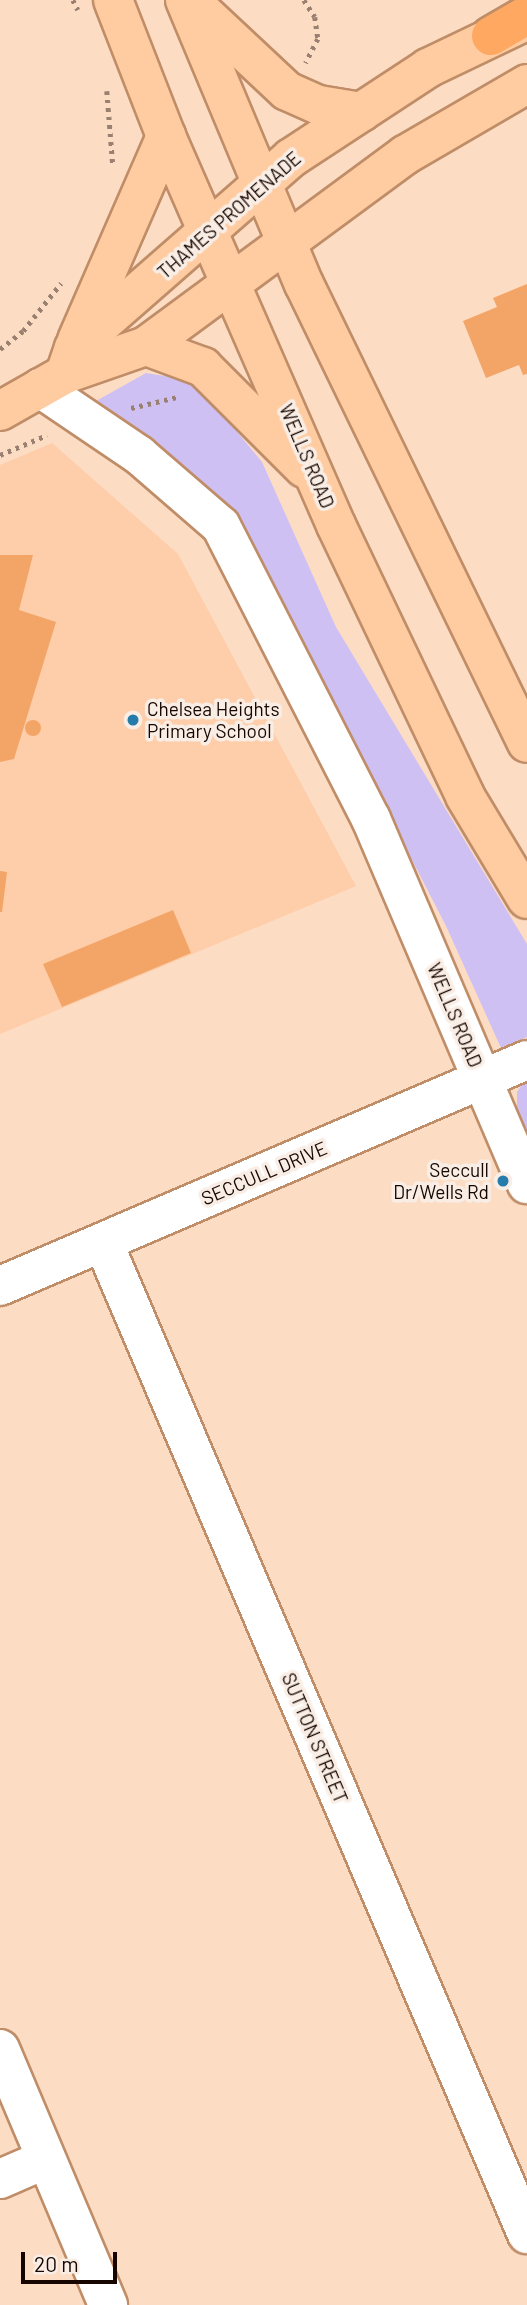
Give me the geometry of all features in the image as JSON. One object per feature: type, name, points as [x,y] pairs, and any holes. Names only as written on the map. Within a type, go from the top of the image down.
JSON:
[{"type":"highway","points":[[491,36],[527,15]]},
{"type":"main road","points":[[187,0],[288,91],[319,105],[361,112]]},
{"type":"main road","points":[[187,0],[286,240],[342,364],[500,681],[527,743]]},
{"type":"main road","name":"WELLS ROAD","points":[[96,6],[166,136],[317,481],[465,796],[527,899]]},
{"type":"main road","name":"THAMES PROMENADE","points":[[0,411],[60,370],[262,181],[428,68],[527,21]]},
{"type":"main road","name":"THAMES PROMENADE","points":[[60,370],[146,346],[232,284],[286,240],[405,155],[527,85]]},
{"type":"main road","points":[[60,370],[166,136]]},
{"type":"main road","points":[[146,346],[203,367],[317,481]]},
{"type":"street","name":"WELLS ROAD","points":[[60,370],[99,432],[139,455],[221,526],[371,819],[527,1184]]},
{"type":"street","name":"SECCULL DRIVE","points":[[0,1286],[527,1060]]},
{"type":"street","name":"SUTTON STREET","points":[[103,1242],[527,2234]]},
{"type":"street","points":[[0,2049],[108,2305]]},
{"type":"street","points":[[0,2179],[46,2160]]},
{"type":"path","points":[[73,0],[96,6]]},
{"type":"path","points":[[288,91],[318,39],[314,17],[304,0]]},
{"type":"path","points":[[106,85],[112,108],[113,170]]},
{"type":"path","points":[[0,349],[23,331],[65,278]]},
{"type":"path","points":[[99,432],[131,407],[184,394],[203,367]]},
{"type":"path","points":[[0,455],[54,432]]},
{"type":"shaded area","points":[[146,373],[195,381],[262,462],[336,627],[527,944],[527,1037],[501,1048],[446,926],[232,511],[148,436],[125,430],[96,401]]},
{"type":"shaded area","name":"Chelsea Heights Primary School","points":[[52,443],[178,554],[356,886],[0,1034],[0,465]]},
{"type":"shaded area","points":[[527,1077],[527,1139],[517,1115],[517,1092]]},
{"type":"building","points":[[527,284],[527,374],[523,375],[519,365],[486,378],[463,321],[497,307],[493,298]]},
{"type":"building","points":[[0,555],[33,555],[19,610],[56,622],[14,759],[0,762]]},
{"type":"building","points":[[33,720],[39,722],[39,734],[33,736],[27,734],[25,728],[27,722]]},
{"type":"building","points":[[0,871],[7,872],[2,912],[0,912]]},
{"type":"building","points":[[173,910],[191,953],[62,1007],[43,964]]},
{"type":"place","name":"Chelsea Heights Primary School","points":[[133,720]]},
{"type":"place","name":"Seccull Dr/Wells Rd","points":[[503,1181]]}]
